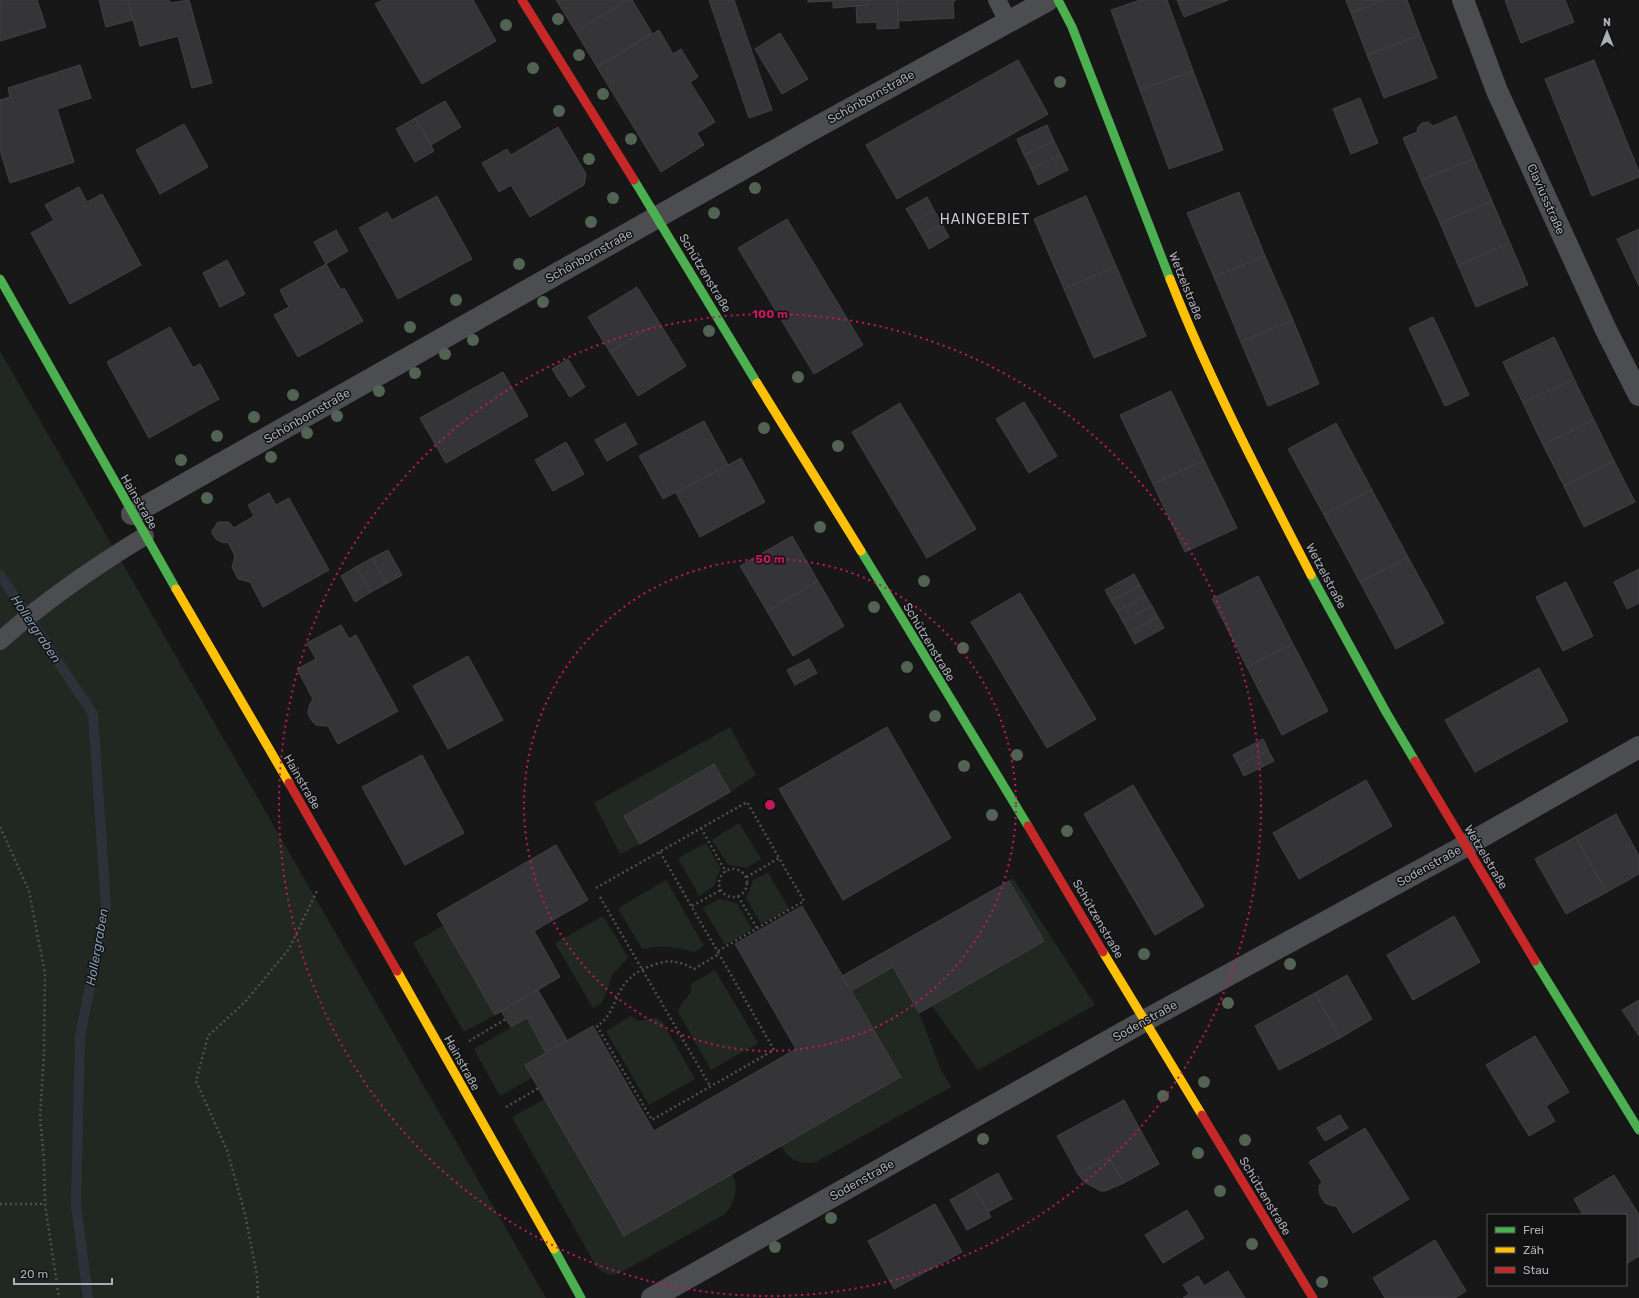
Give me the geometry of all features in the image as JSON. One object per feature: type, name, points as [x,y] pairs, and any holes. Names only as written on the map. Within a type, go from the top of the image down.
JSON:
[{"type":"street","name":"Schützenstraße","points":[[522,0],[658,218],[1048,858],[1144,1021],[1313,1298]]},
{"type":"street","name":"Schönbornstraße","points":[[132,514],[1008,21],[1048,0]]},
{"type":"street","name":"Wetzelstraße","points":[[1058,0],[1072,27],[1188,324],[1241,439],[1322,596],[1386,712],[1465,846],[1639,1130]]},
{"type":"street","name":"Claviusstraße","points":[[1463,0],[1497,91],[1606,330],[1639,395]]},
{"type":"street","name":"Hainstraße","points":[[0,279],[132,514],[333,858],[581,1298]]},
{"type":"street","name":"Sodenstraße","points":[[652,1298],[1144,1021],[1465,846],[1639,748]]},
{"type":"lane","points":[[997,0],[1008,21]]},
{"type":"lane","points":[[2,639],[49,601],[98,565],[145,536]]},
{"type":"path","points":[[596,888],[747,802],[804,901],[718,951]]},
{"type":"path","points":[[0,827],[29,891],[45,973],[44,1054],[40,1117],[44,1160],[45,1204],[58,1298]]},
{"type":"path","points":[[701,828],[726,872]]},
{"type":"path","points":[[660,852],[718,951],[774,1050],[652,1120],[597,1026],[610,1013],[619,993],[628,979],[642,968],[662,962],[674,961],[685,963],[694,969],[719,954]]},
{"type":"path","points":[[258,1298],[257,1275],[245,1214],[227,1150],[196,1081],[208,1036],[245,1002],[289,949],[333,858]]},
{"type":"path","points":[[745,878],[779,858]]},
{"type":"path","points":[[732,869],[741,872],[745,878],[745,889],[738,896],[734,897],[726,895],[721,890],[719,880],[726,872],[732,869]]},
{"type":"path","points":[[692,906],[721,890]]},
{"type":"path","points":[[738,896],[757,928]]},
{"type":"path","points":[[600,897],[710,1086]]},
{"type":"path","points":[[444,1055],[506,1019]]},
{"type":"path","points":[[481,1122],[539,1088]]},
{"type":"path","points":[[0,1204],[45,1204]]},
{"type":"shaded area","points":[[0,351],[546,1298],[0,1298]]},
{"type":"shaded area","points":[[730,727],[756,775],[730,792],[714,765],[624,816],[640,844],[620,854],[594,803]]},
{"type":"shaded area","points":[[739,823],[761,859],[746,868],[728,865],[712,840]]},
{"type":"shaded area","points":[[706,843],[721,869],[714,886],[699,896],[678,858]]},
{"type":"shaded area","points":[[768,872],[789,909],[761,924],[746,898],[753,880]]},
{"type":"shaded area","points":[[1013,878],[1095,1005],[978,1070],[932,1006],[1044,941],[1009,881]]},
{"type":"shaded area","points":[[666,880],[704,946],[694,952],[669,947],[642,949],[618,908]]},
{"type":"shaded area","points":[[719,899],[737,903],[752,929],[725,945],[703,908]]},
{"type":"shaded area","points":[[603,916],[628,957],[613,974],[602,1003],[593,1008],[555,943]]},
{"type":"shaded area","points":[[444,925],[495,1015],[464,1032],[413,943]]},
{"type":"shaded area","points":[[893,967],[919,1013],[941,1070],[951,1087],[816,1162],[805,1163],[791,1158],[781,1146],[901,1078],[851,991]]},
{"type":"shaded area","points":[[715,970],[758,1043],[711,1070],[678,1012],[689,995],[691,984]]},
{"type":"shaded area","points":[[631,1016],[639,1021],[655,1018],[662,1021],[695,1079],[649,1105],[606,1031]]},
{"type":"shaded area","points":[[527,1018],[546,1053],[533,1077],[500,1096],[474,1049]]},
{"type":"shaded area","points":[[545,1099],[732,1174],[735,1184],[735,1195],[731,1205],[725,1214],[618,1274],[605,1273],[595,1264],[512,1117]]},
{"type":"building","points":[[0,0],[37,0],[46,27],[0,41]]},
{"type":"building","points":[[99,0],[128,0],[133,20],[106,27]]},
{"type":"building","points":[[128,0],[169,0],[170,3],[189,0],[212,83],[192,88],[178,36],[140,46]]},
{"type":"building","points":[[383,0],[473,0],[496,41],[422,84],[375,4]]},
{"type":"building","points":[[556,0],[628,0],[576,32]]},
{"type":"building","points":[[628,0],[632,0],[652,33],[597,67],[576,32]]},
{"type":"building","points":[[709,0],[734,0],[772,110],[749,118]]},
{"type":"building","points":[[808,0],[868,0],[868,5],[833,8],[833,1],[808,2]]},
{"type":"building","points":[[868,0],[897,0],[899,28],[877,29],[877,22],[857,23],[856,6],[868,5]]},
{"type":"building","points":[[897,0],[956,0],[953,2],[954,18],[898,21]]},
{"type":"building","points":[[1140,0],[1167,0],[1193,71],[1140,90],[1111,10]]},
{"type":"building","points":[[1177,0],[1228,0],[1184,17]]},
{"type":"building","points":[[1346,0],[1384,0],[1351,13]]},
{"type":"building","points":[[1384,0],[1407,0],[1420,35],[1367,55],[1351,13]]},
{"type":"building","points":[[1505,0],[1565,0],[1574,22],[1521,43]]},
{"type":"building","points":[[659,30],[673,54],[681,49],[698,77],[690,82],[715,122],[697,133],[704,145],[661,172],[597,67]]},
{"type":"building","points":[[780,33],[808,79],[782,94],[755,49]]},
{"type":"building","points":[[1420,35],[1437,78],[1384,98],[1367,55]]},
{"type":"building","points":[[1018,60],[1048,114],[897,199],[866,145]]},
{"type":"building","points":[[1594,60],[1639,172],[1639,177],[1592,196],[1545,79]]},
{"type":"building","points":[[80,65],[91,98],[57,109],[74,162],[10,183],[0,150],[0,100],[10,97],[8,88]]},
{"type":"building","points":[[1193,71],[1223,150],[1169,169],[1140,90]]},
{"type":"building","points":[[1360,98],[1378,143],[1351,154],[1333,109]]},
{"type":"building","points":[[445,101],[461,127],[431,145],[415,118]]},
{"type":"building","points":[[1456,116],[1474,159],[1421,180],[1403,138],[1417,132],[1418,127],[1422,123],[1428,122],[1433,126]]},
{"type":"building","points":[[415,118],[434,151],[415,162],[396,129]]},
{"type":"building","points":[[184,124],[208,167],[160,194],[136,150]]},
{"type":"building","points":[[1047,125],[1054,141],[1024,155],[1017,139]]},
{"type":"building","points":[[558,127],[586,174],[584,185],[530,217],[511,185],[499,192],[482,163],[507,149],[511,155]]},
{"type":"building","points":[[1054,141],[1061,155],[1031,169],[1024,155]]},
{"type":"building","points":[[1061,155],[1068,170],[1038,185],[1031,169]]},
{"type":"building","points":[[1474,159],[1492,201],[1440,223],[1421,180]]},
{"type":"building","points":[[79,187],[87,202],[102,194],[141,265],[70,304],[31,233],[54,220],[45,205]]},
{"type":"building","points":[[1239,192],[1265,256],[1214,277],[1187,213]]},
{"type":"building","points":[[437,196],[472,259],[398,299],[359,228],[387,212],[392,220]]},
{"type":"building","points":[[1086,196],[1116,266],[1064,289],[1034,219]]},
{"type":"building","points":[[927,197],[934,210],[914,222],[906,209]]},
{"type":"building","points":[[1492,201],[1510,243],[1458,265],[1440,223]]},
{"type":"building","points":[[934,210],[942,224],[922,236],[914,222]]},
{"type":"building","points":[[787,219],[863,345],[814,374],[738,248]]},
{"type":"building","points":[[942,224],[949,237],[929,249],[922,236]]},
{"type":"building","points":[[1639,229],[1639,286],[1617,239]]},
{"type":"building","points":[[336,230],[348,251],[326,264],[314,242]]},
{"type":"building","points":[[1510,243],[1528,285],[1476,307],[1458,265]]},
{"type":"building","points":[[1265,256],[1293,320],[1241,342],[1214,277]]},
{"type":"building","points":[[227,260],[245,294],[220,307],[203,273]]},
{"type":"building","points":[[326,264],[341,290],[344,288],[363,321],[298,357],[274,315],[289,307],[280,290]]},
{"type":"building","points":[[1116,266],[1146,336],[1094,358],[1064,289]]},
{"type":"building","points":[[637,287],[659,322],[610,352],[588,317]]},
{"type":"building","points":[[1433,317],[1469,395],[1445,406],[1409,328]]},
{"type":"building","points":[[1293,320],[1319,384],[1268,406],[1241,342]]},
{"type":"building","points":[[659,322],[686,366],[638,396],[610,352]]},
{"type":"building","points":[[170,327],[193,368],[200,364],[219,399],[149,438],[107,362]]},
{"type":"building","points":[[1554,337],[1574,379],[1523,403],[1503,362]]},
{"type":"building","points":[[568,359],[585,387],[570,397],[552,369]]},
{"type":"building","points":[[503,372],[528,416],[446,463],[420,418]]},
{"type":"building","points":[[1574,379],[1594,420],[1543,445],[1523,403]]},
{"type":"building","points":[[1171,391],[1204,460],[1153,484],[1120,415]]},
{"type":"building","points":[[1024,402],[1057,456],[1029,473],[996,419]]},
{"type":"building","points":[[900,403],[976,529],[927,558],[852,432]]},
{"type":"building","points":[[1594,420],[1614,461],[1564,486],[1543,445]]},
{"type":"building","points":[[704,421],[728,465],[663,499],[639,456]]},
{"type":"building","points":[[625,423],[637,444],[607,461],[595,440]]},
{"type":"building","points":[[1336,423],[1372,490],[1324,515],[1288,449]]},
{"type":"building","points":[[566,442],[584,474],[553,491],[535,460]]},
{"type":"building","points":[[741,458],[765,502],[700,537],[676,493]]},
{"type":"building","points":[[1204,460],[1237,528],[1185,552],[1153,484]]},
{"type":"building","points":[[1614,461],[1635,502],[1584,527],[1564,486]]},
{"type":"building","points":[[1372,490],[1408,557],[1360,582],[1324,515]]},
{"type":"building","points":[[269,493],[276,505],[289,498],[329,570],[263,607],[250,582],[238,579],[232,567],[235,556],[228,542],[224,543],[217,540],[212,534],[212,531],[218,522],[229,522],[234,528],[254,516],[248,505]]},
{"type":"building","points":[[792,536],[818,581],[767,611],[740,566]]},
{"type":"building","points":[[388,550],[402,575],[386,584],[372,558]]},
{"type":"building","points":[[1408,557],[1444,623],[1396,649],[1360,582]]},
{"type":"building","points":[[372,558],[386,584],[371,592],[356,567]]},
{"type":"building","points":[[356,567],[371,592],[355,602],[341,576]]},
{"type":"building","points":[[1639,569],[1639,603],[1627,609],[1614,582]]},
{"type":"building","points":[[1134,574],[1140,585],[1111,601],[1105,590]]},
{"type":"building","points":[[1258,576],[1293,644],[1247,667],[1212,599]]},
{"type":"building","points":[[818,581],[844,626],[793,656],[767,611]]},
{"type":"building","points":[[1566,582],[1593,636],[1563,651],[1536,597]]},
{"type":"building","points":[[1140,585],[1146,596],[1117,611],[1111,601]]},
{"type":"building","points":[[1020,593],[1096,719],[1047,748],[971,622]]},
{"type":"building","points":[[1146,596],[1152,606],[1123,622],[1117,611]]},
{"type":"building","points":[[1152,606],[1158,617],[1129,633],[1123,622]]},
{"type":"building","points":[[1158,617],[1164,628],[1135,644],[1129,633]]},
{"type":"building","points":[[341,625],[349,639],[356,635],[398,711],[338,744],[328,726],[316,725],[308,714],[309,706],[313,699],[297,669],[316,659],[307,643]]},
{"type":"building","points":[[1293,644],[1328,711],[1282,735],[1247,667]]},
{"type":"building","points":[[468,656],[503,720],[448,749],[413,686]]},
{"type":"building","points":[[809,659],[817,673],[795,685],[787,670]]},
{"type":"building","points":[[1539,668],[1568,721],[1475,772],[1445,720]]},
{"type":"building","points":[[887,727],[951,838],[843,900],[779,789]]},
{"type":"building","points":[[1263,739],[1268,750],[1239,766],[1233,755]]},
{"type":"building","points":[[1268,750],[1274,761],[1244,776],[1239,766]]},
{"type":"building","points":[[422,755],[464,833],[405,865],[362,787]]},
{"type":"building","points":[[714,764],[730,792],[640,844],[624,816]]},
{"type":"building","points":[[1366,780],[1392,826],[1299,879],[1273,833]]},
{"type":"building","points":[[1133,785],[1204,906],[1155,935],[1084,814]]},
{"type":"building","points":[[1616,814],[1639,856],[1639,874],[1607,892],[1575,837]]},
{"type":"building","points":[[1575,837],[1607,892],[1566,914],[1535,859]]},
{"type":"building","points":[[556,845],[588,900],[534,931],[560,977],[495,1015],[437,914]]},
{"type":"building","points":[[1009,881],[1044,941],[919,1013],[893,967],[851,991],[842,976]]},
{"type":"building","points":[[802,906],[901,1077],[624,1236],[525,1065],[593,1026],[654,1131],[796,1049],[735,944]]},
{"type":"building","points":[[1454,916],[1480,962],[1413,1000],[1387,955]]},
{"type":"building","points":[[1347,975],[1372,1019],[1340,1038],[1315,993]]},
{"type":"building","points":[[538,990],[567,1040],[546,1053],[527,1018],[511,1027],[501,1011]]},
{"type":"building","points":[[1315,993],[1340,1038],[1279,1070],[1255,1026]]},
{"type":"building","points":[[1639,1000],[1639,1036],[1622,1010]]},
{"type":"building","points":[[1535,1036],[1569,1092],[1546,1106],[1555,1121],[1529,1136],[1486,1065]]},
{"type":"building","points":[[1124,1100],[1159,1164],[1124,1183],[1109,1157],[1078,1174],[1057,1136]]},
{"type":"building","points":[[1340,1115],[1348,1128],[1325,1141],[1317,1128]]},
{"type":"building","points":[[1365,1128],[1409,1199],[1353,1233],[1336,1206],[1325,1203],[1320,1195],[1319,1186],[1322,1182],[1309,1162]]},
{"type":"building","points":[[1109,1157],[1124,1183],[1105,1191],[1101,1191],[1084,1182],[1078,1174]]},
{"type":"building","points":[[998,1173],[1012,1199],[988,1212],[973,1187]]},
{"type":"building","points":[[1614,1175],[1639,1215],[1639,1256],[1627,1263],[1627,1214],[1582,1214],[1574,1199]]},
{"type":"building","points":[[973,1187],[991,1217],[967,1230],[950,1200]]},
{"type":"building","points":[[935,1204],[962,1252],[894,1289],[868,1241]]},
{"type":"building","points":[[1187,1210],[1204,1238],[1163,1263],[1145,1235]]},
{"type":"building","points":[[1435,1240],[1466,1291],[1455,1298],[1385,1298],[1373,1278]]},
{"type":"building","points":[[1228,1271],[1245,1298],[1183,1298],[1189,1294],[1183,1285],[1198,1276],[1204,1286]]},
{"type":"waterway","name":"Hollergraben","points":[[0,575],[93,714],[106,907],[80,1036],[76,1205],[88,1298]]},
{"type":"traffic: fast","points":[[1058,0],[1072,27],[1170,279]]},
{"type":"traffic: fast","points":[[634,180],[757,383]]},
{"type":"traffic: fast","points":[[0,279],[176,589]]},
{"type":"traffic: fast","points":[[861,551],[1028,826]]},
{"type":"traffic: fast","points":[[1311,575],[1386,712],[1415,761]]},
{"type":"traffic: fast","points":[[1535,961],[1639,1130]]},
{"type":"traffic: fast","points":[[554,1249],[581,1298]]},
{"type":"traffic: slow","points":[[1170,279],[1185,317],[1219,392],[1311,575]]},
{"type":"traffic: slow","points":[[757,383],[861,551]]},
{"type":"traffic: slow","points":[[176,589],[289,783]]},
{"type":"traffic: slow","points":[[1103,952],[1202,1115]]},
{"type":"traffic: slow","points":[[397,971],[554,1249]]},
{"type":"traffic: jam","points":[[522,0],[634,180]]},
{"type":"traffic: jam","points":[[1415,761],[1535,961]]},
{"type":"traffic: jam","points":[[289,783],[397,971]]},
{"type":"traffic: jam","points":[[1028,826],[1103,952]]},
{"type":"traffic: jam","points":[[1202,1115],[1313,1298]]},
{"type":"district","name":"HAINGEBIET","points":[[985,219]]}]
